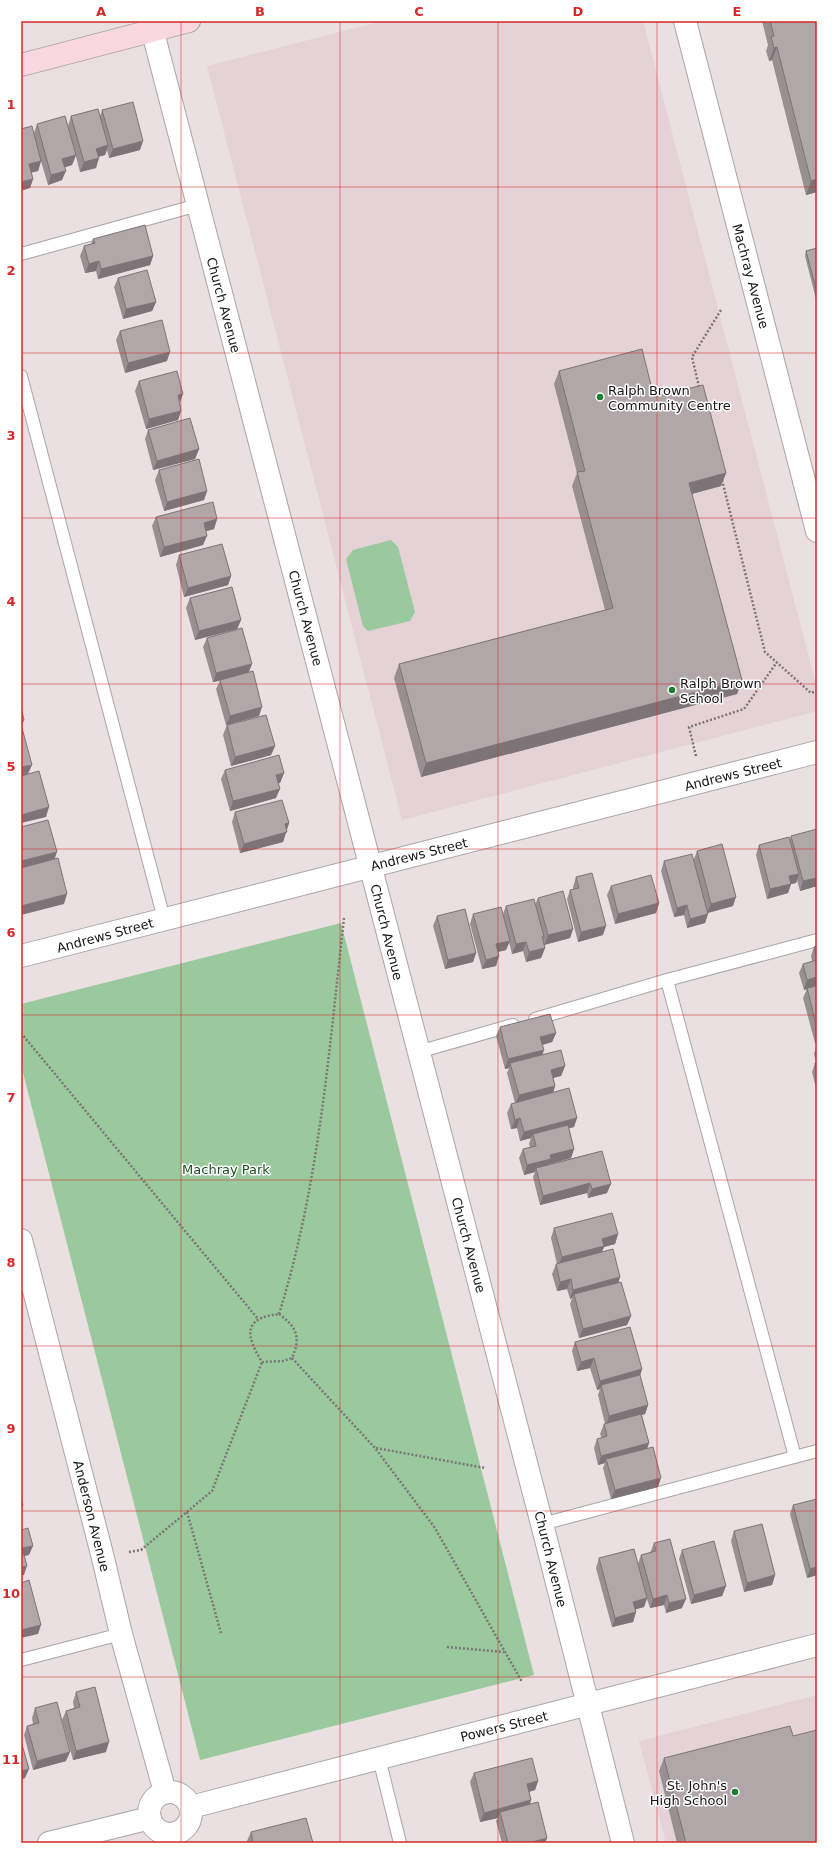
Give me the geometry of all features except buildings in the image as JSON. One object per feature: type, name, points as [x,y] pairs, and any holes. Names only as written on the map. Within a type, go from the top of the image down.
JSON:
[{"type":"main road","points":[[21,65],[151,26],[189,21]]},
{"type":"street","name":"Machray Avenue","points":[[685,21],[817,531]]},
{"type":"street","name":"Church Avenue","points":[[151,26],[542,1524],[623,1843]]},
{"type":"street","name":"Andrews Street","points":[[21,956],[817,752]]},
{"type":"street","name":"Anderson Avenue","points":[[21,1240],[103,1558],[121,1634],[164,1792]]},
{"type":"street","name":"Powers Street","points":[[191,1807],[817,1645]]},
{"type":"street","points":[[164,1792],[178,1793],[184,1796],[191,1807],[190,1820],[177,1838],[162,1833],[152,1824],[150,1818],[150,1805],[158,1795],[164,1792]]},
{"type":"street","points":[[49,1843],[150,1818]]},
{"type":"lane","points":[[21,254],[198,205]]},
{"type":"lane","points":[[21,376],[164,919]]},
{"type":"lane","points":[[418,1052],[667,980],[817,940]]},
{"type":"lane","points":[[667,980],[795,1458]]},
{"type":"lane","points":[[542,1524],[817,1451]]},
{"type":"lane","points":[[21,1660],[121,1634]]},
{"type":"lane","points":[[379,1758],[400,1843]]},
{"type":"path","points":[[700,388],[692,357],[721,310]]},
{"type":"path","points":[[721,474],[765,652],[811,693],[817,691]]},
{"type":"path","points":[[702,782],[689,727],[744,709],[777,662]]},
{"type":"path","points":[[279,1314],[293,1269],[319,1140],[344,918]]},
{"type":"path","points":[[21,1033],[258,1320]]},
{"type":"path","points":[[103,1558],[141,1550],[212,1491],[262,1362],[250,1340],[251,1328],[258,1320],[267,1316],[279,1314],[290,1322],[296,1332],[298,1342],[292,1358]]},
{"type":"path","points":[[262,1362],[283,1361],[292,1358]]},
{"type":"path","points":[[292,1358],[375,1448],[435,1528],[522,1682]]},
{"type":"path","points":[[375,1448],[485,1468]]},
{"type":"path","points":[[187,1512],[221,1633]]},
{"type":"path","points":[[447,1647],[505,1652]]},
{"type":"shaded area","points":[[382,21],[643,21],[817,688],[817,711],[402,820],[207,66]]},
{"type":"shaded area","name":"St. John's High School","points":[[817,1695],[817,1843],[666,1843],[639,1741]]},
{"type":"green space","points":[[391,540],[398,547],[415,612],[410,621],[368,631],[363,626],[346,559],[353,550]]},
{"type":"green space","name":"Machray Park","points":[[341,923],[534,1675],[200,1760],[21,1065],[21,1004]]},
{"type":"place","name":"Ralph Brown Community Centre","points":[[600,397]]},
{"type":"place","name":"Ralph Brown School","points":[[672,690]]},
{"type":"place","name":"St. John's High School","points":[[735,1792]]}]
